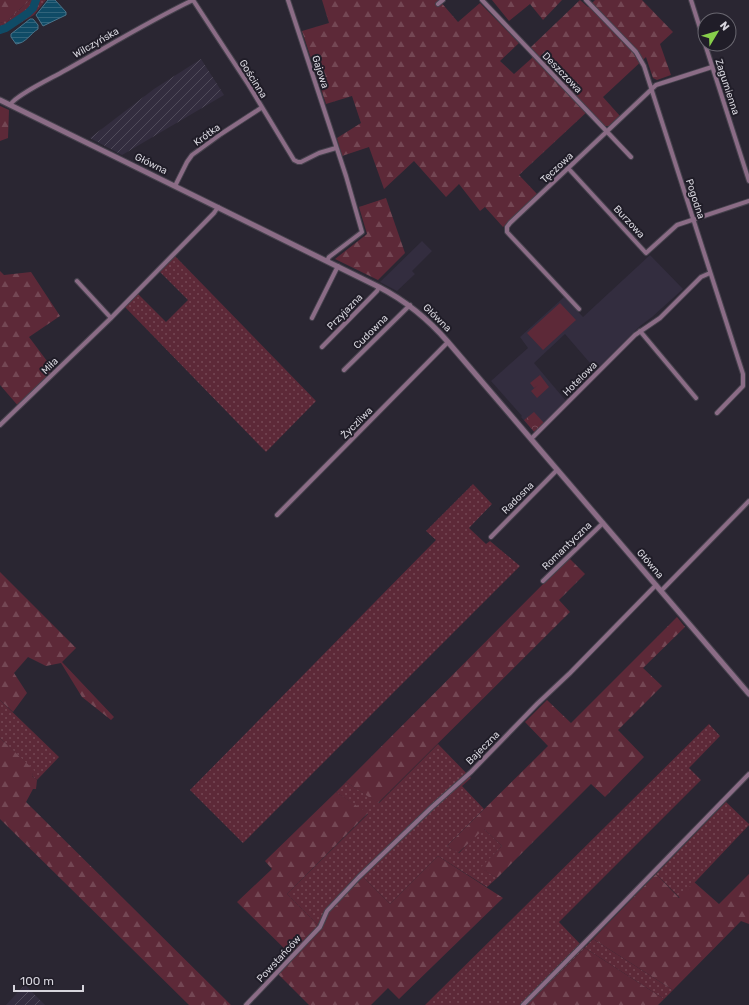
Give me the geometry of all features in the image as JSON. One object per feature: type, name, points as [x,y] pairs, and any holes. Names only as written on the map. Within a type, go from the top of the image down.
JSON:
[{"type":"street","name":"Wilczyńska","points":[[10,105],[16,98],[56,75],[146,24],[193,0]]},
{"type":"street","name":"Gościnna","points":[[193,0],[248,84],[261,108],[294,160],[301,162],[320,153],[336,148]]},
{"type":"street","name":"Gajowa","points":[[288,0],[346,176],[362,232],[329,257],[327,261]]},
{"type":"street","points":[[438,4],[443,0]]},
{"type":"street","name":"Deszczowa","points":[[482,0],[631,157]]},
{"type":"street","name":"Pogodna","points":[[586,0],[641,59],[652,89],[744,381],[740,390],[717,414]]},
{"type":"street","name":"Zagumienna","points":[[691,0],[697,19]]},
{"type":"street","name":"Zagumienna","points":[[707,52],[749,181]]},
{"type":"street","name":"Tęczowa","points":[[579,308],[507,232],[507,227],[652,89],[661,83],[712,67]]},
{"type":"street","name":"Główna","points":[[0,100],[379,286],[410,305],[432,324],[448,342],[749,694]]},
{"type":"street","name":"Krótka","points":[[175,186],[192,155],[261,108]]},
{"type":"street","name":"Burzowa","points":[[568,168],[646,253],[677,225],[749,201]]},
{"type":"street","name":"Miła","points":[[0,425],[111,318],[214,214],[218,207]]},
{"type":"street","points":[[312,318],[338,266]]},
{"type":"street","name":"Hotelowa","points":[[531,439],[635,335],[660,318],[701,277],[710,273]]},
{"type":"street","points":[[77,281],[111,318]]},
{"type":"street","name":"Przyjazna","points":[[322,347],[377,291],[379,286]]},
{"type":"street","name":"Cudowna","points":[[344,370],[410,305]]},
{"type":"street","points":[[640,331],[696,398]]},
{"type":"street","name":"Życzliwa","points":[[277,515],[448,342]]},
{"type":"street","name":"Radosna","points":[[491,537],[557,470]]},
{"type":"street","points":[[661,591],[749,501]]},
{"type":"street","name":"Romantyczna","points":[[543,581],[603,523]]},
{"type":"street","name":"Bajeczna","points":[[322,922],[327,911],[359,878],[432,807],[471,772],[656,585]]},
{"type":"street","points":[[523,1005],[749,774]]},
{"type":"street","name":"Powstańców","points":[[246,1005],[320,927],[322,922]]},
{"type":"shaded area","points":[[201,59],[224,95],[122,155],[90,138],[154,89]]},
{"type":"shaded area","points":[[422,241],[432,251],[412,271],[415,274],[397,291],[380,282]]},
{"type":"shaded area","points":[[650,255],[683,289],[640,326],[596,370],[565,334],[534,363],[566,401],[535,433],[491,381],[528,348],[520,337],[564,297],[583,317]]},
{"type":"shaded area","points":[[25,985],[45,1005],[6,1005]]},
{"type":"green space","points":[[0,0],[30,0],[10,18],[6,24],[0,22]]},
{"type":"green space","points":[[30,0],[46,0],[34,15],[3,33],[0,33],[0,22],[6,24],[10,18]]},
{"type":"green space","points":[[322,0],[439,0],[458,22],[480,3],[519,43],[500,61],[514,74],[532,58],[531,47],[580,0],[588,7],[595,0],[642,0],[673,32],[660,44],[671,75],[657,80],[653,78],[646,57],[603,97],[620,116],[609,126],[605,126],[589,110],[519,175],[537,194],[503,227],[485,207],[480,211],[459,184],[446,197],[414,161],[384,189],[369,147],[342,156],[337,138],[361,123],[352,96],[326,104],[302,31],[329,23]]},
{"type":"green space","points":[[492,0],[562,0],[543,20],[530,4],[509,21]]},
{"type":"green space","points":[[0,106],[9,110],[8,138],[0,141]]},
{"type":"green space","points":[[386,198],[405,253],[378,280],[335,259],[367,234],[359,207]]},
{"type":"green space","points":[[174,255],[316,401],[266,452],[125,307],[137,293],[166,322],[188,300],[159,271]]},
{"type":"green space","points":[[0,271],[4,275],[31,272],[60,316],[29,337],[56,373],[20,408],[0,385]]},
{"type":"green space","points":[[560,303],[576,320],[543,350],[527,333]]},
{"type":"green space","points":[[540,375],[549,387],[537,398],[531,391],[538,385],[534,388],[530,383]]},
{"type":"green space","points":[[534,412],[544,423],[535,433],[524,420]]},
{"type":"green space","points":[[473,484],[492,504],[469,528],[486,544],[490,541],[520,566],[243,843],[190,790],[436,540],[426,531]]},
{"type":"green space","points":[[569,558],[585,574],[559,600],[570,612],[378,803],[346,782]]},
{"type":"green space","points":[[0,572],[76,648],[62,662],[114,717],[111,720],[82,697],[61,663],[46,666],[28,657],[14,673],[27,693],[13,712],[0,700]]},
{"type":"green space","points":[[677,617],[685,627],[643,668],[662,686],[618,730],[644,757],[605,797],[591,784],[497,878],[480,868],[502,846],[484,829],[458,853],[447,846],[548,746],[525,722],[547,700],[571,723]]},
{"type":"green space","points":[[0,700],[59,757],[37,780],[32,776],[33,770],[0,738]]},
{"type":"green space","points":[[709,724],[720,736],[689,768],[701,780],[559,922],[584,948],[593,939],[673,990],[664,999],[585,948],[527,1005],[425,1005]]},
{"type":"green space","points":[[0,738],[34,770],[32,776],[37,780],[36,789],[33,789],[26,802],[231,1005],[189,1005],[0,819]]},
{"type":"green space","points":[[438,744],[471,778],[462,786],[484,809],[447,846],[459,853],[483,828],[502,846],[481,868],[497,878],[487,887],[438,856],[390,904],[363,877],[328,912],[325,923],[321,928],[287,894],[368,814],[336,792],[346,782],[379,803]]},
{"type":"green space","points":[[336,792],[368,813],[287,894],[320,927],[325,923],[328,912],[363,877],[390,904],[438,856],[503,898],[399,999],[388,988],[371,1005],[309,1005],[278,974],[293,957],[237,902],[272,869],[265,861]]},
{"type":"green space","points":[[726,802],[749,825],[680,898],[656,874]]},
{"type":"green space","points":[[656,874],[679,898],[694,882],[719,904],[749,874],[749,924],[741,921],[673,990],[593,939]]},
{"type":"green space","points":[[585,948],[664,999],[658,1005],[527,1005]]},
{"type":"water","points":[[48,0],[55,0],[66,12],[66,15],[43,26],[36,15]]},
{"type":"water","points":[[30,19],[33,19],[38,25],[38,29],[25,40],[16,44],[11,37],[11,34]]},
{"type":"waterway","points":[[0,30],[6,28],[28,13],[33,8],[36,0]]}]
